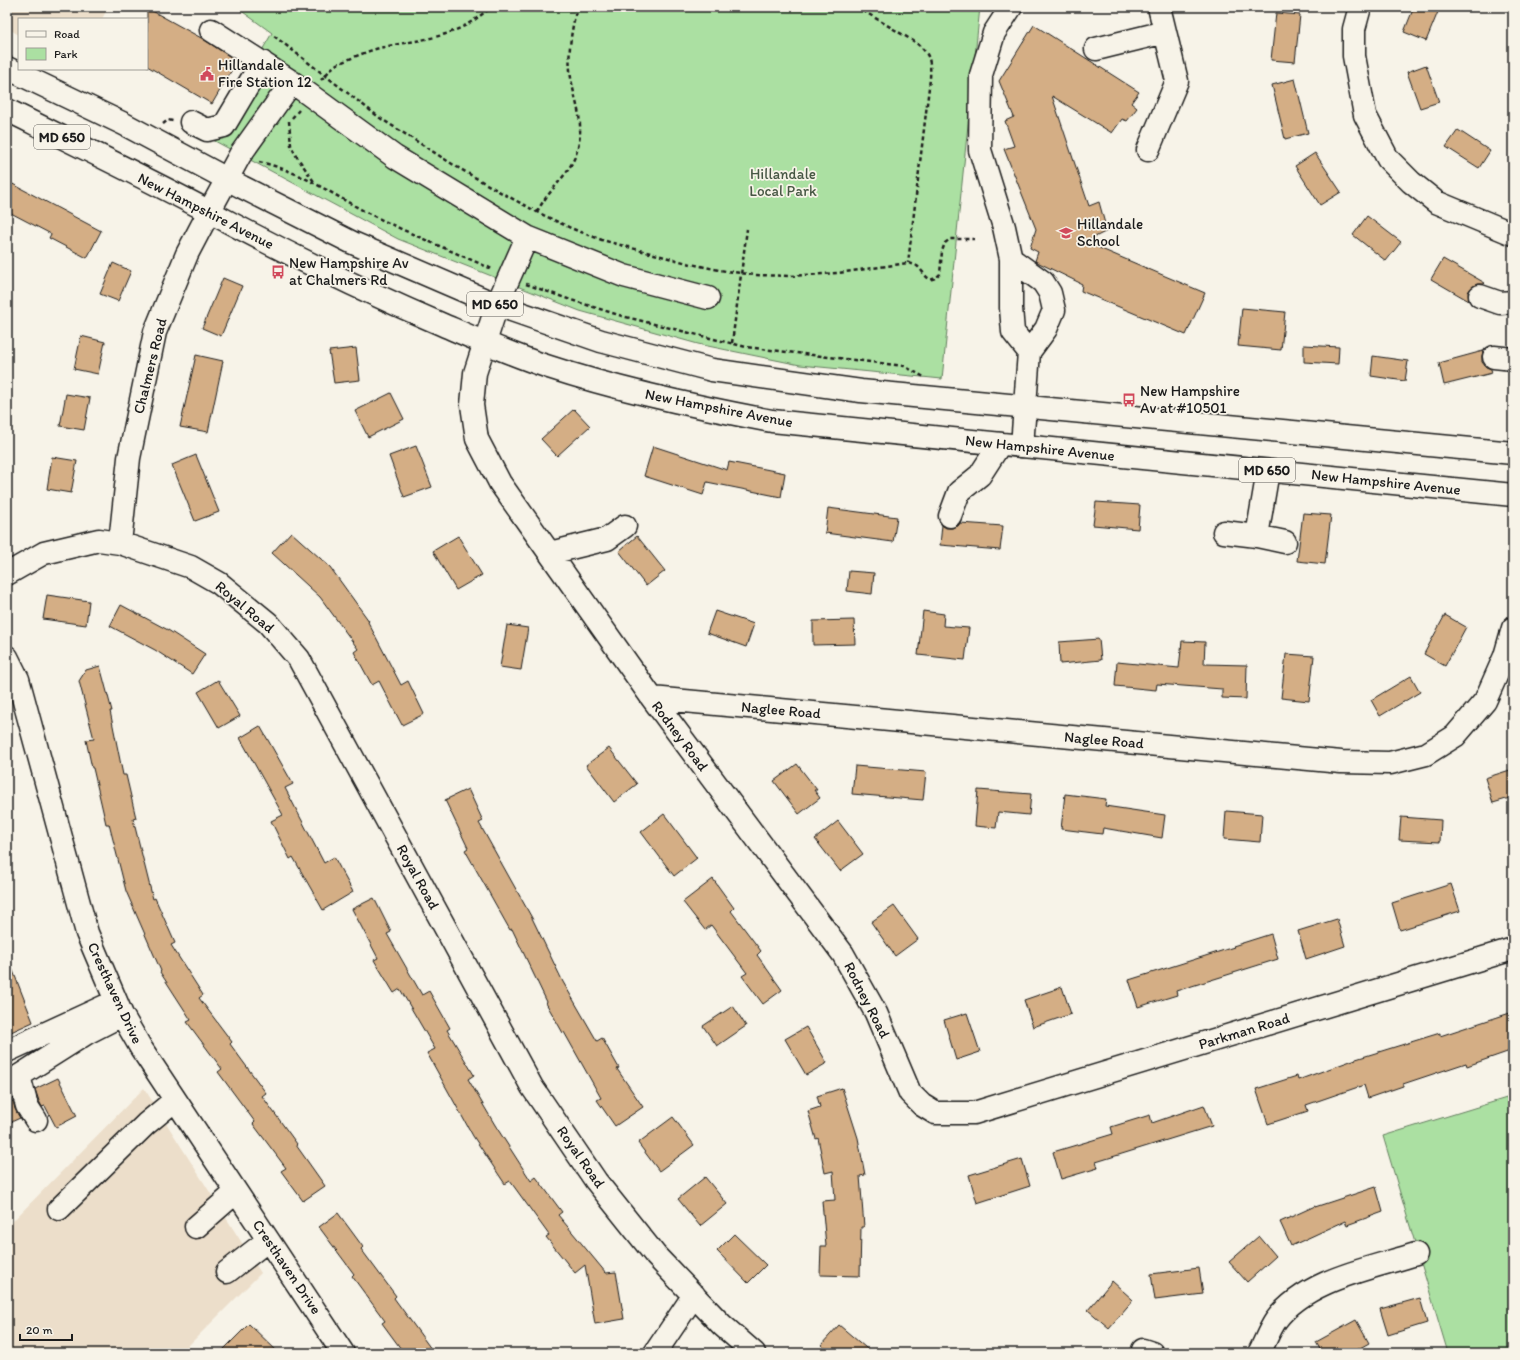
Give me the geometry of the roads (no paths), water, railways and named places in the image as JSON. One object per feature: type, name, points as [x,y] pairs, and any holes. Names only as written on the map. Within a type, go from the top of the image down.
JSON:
[{"type":"street","points":[[1011,7],[994,33],[981,75],[980,150],[1004,227],[1011,259],[1011,308],[1013,332],[1029,352]]},
{"type":"street","points":[[1148,150],[1177,81],[1159,7]]},
{"type":"street","points":[[1360,7],[1354,29],[1354,56],[1358,78],[1365,114],[1388,159],[1411,182],[1436,202],[1513,234]]},
{"type":"street","points":[[211,30],[292,82],[395,158],[527,237],[624,276],[708,298]]},
{"type":"street","points":[[1096,49],[1165,32]]},
{"type":"street","points":[[185,124],[207,130],[224,126],[262,62]]},
{"type":"street","name":"MD 650","points":[[7,68],[124,124],[353,243],[497,305],[601,341],[712,370],[861,391],[1513,453]]},
{"type":"street","name":"Chalmers Road","points":[[120,542],[129,458],[156,332],[187,254],[209,212],[228,179],[250,158],[292,82]]},
{"type":"street","name":"New Hampshire Avenue","points":[[7,110],[209,212],[261,240],[386,301],[484,343],[549,367],[621,388],[707,409],[772,421],[1513,495]]},
{"type":"street","name":"Rodney Road","points":[[527,237],[497,305],[475,373],[472,405],[477,439],[500,483],[652,698],[843,954],[876,1013],[910,1093],[922,1105],[935,1112],[974,1113]]},
{"type":"street","points":[[1011,259],[1043,282],[1050,293],[1054,310],[1046,329],[1029,352],[1022,446]]},
{"type":"street","points":[[1480,296],[1500,303],[1513,302]]},
{"type":"street","points":[[950,516],[959,492],[980,475],[1000,444]]},
{"type":"street","points":[[1257,536],[1268,470]]},
{"type":"street","points":[[550,553],[606,539],[626,526]]},
{"type":"street","points":[[1224,532],[1257,536],[1285,542]]},
{"type":"street","name":"Royal Road","points":[[7,574],[44,553],[99,540],[120,542],[191,567],[219,584],[268,623],[299,660],[532,1087],[596,1182],[656,1256],[722,1324],[754,1353]]},
{"type":"street","name":"Naglee Road","points":[[652,698],[1341,762],[1390,763],[1426,754],[1455,736],[1485,701],[1505,656],[1513,628]]},
{"type":"street","name":"Cresthaven Drive","points":[[7,656],[18,679],[87,933],[119,1008],[141,1048],[343,1353]]},
{"type":"street","name":"Parkman Road","points":[[974,1113],[1513,949]]},
{"type":"street","points":[[7,1052],[119,1008]]},
{"type":"street","points":[[36,1120],[27,1106],[19,1076],[88,1033],[119,1008]]},
{"type":"street","points":[[59,1209],[146,1124],[175,1100]]},
{"type":"street","points":[[196,1227],[236,1192]]},
{"type":"street","points":[[227,1272],[268,1240]]},
{"type":"street","points":[[1259,1353],[1276,1320],[1298,1298],[1326,1282],[1416,1254]]},
{"type":"street","points":[[654,1353],[694,1295]]},
{"type":"place","name":"Hillandale Fire Station 12","points":[[207,74]]},
{"type":"place","name":"Hillandale School","points":[[1066,233]]},
{"type":"place","name":"New Hampshire Av at Chalmers Rd","points":[[278,272]]},
{"type":"place","name":"New Hampshire Av at #10501","points":[[1129,400]]},
{"type":"park label","name":"Hillandale Local Park","points":[[783,182]]}]
